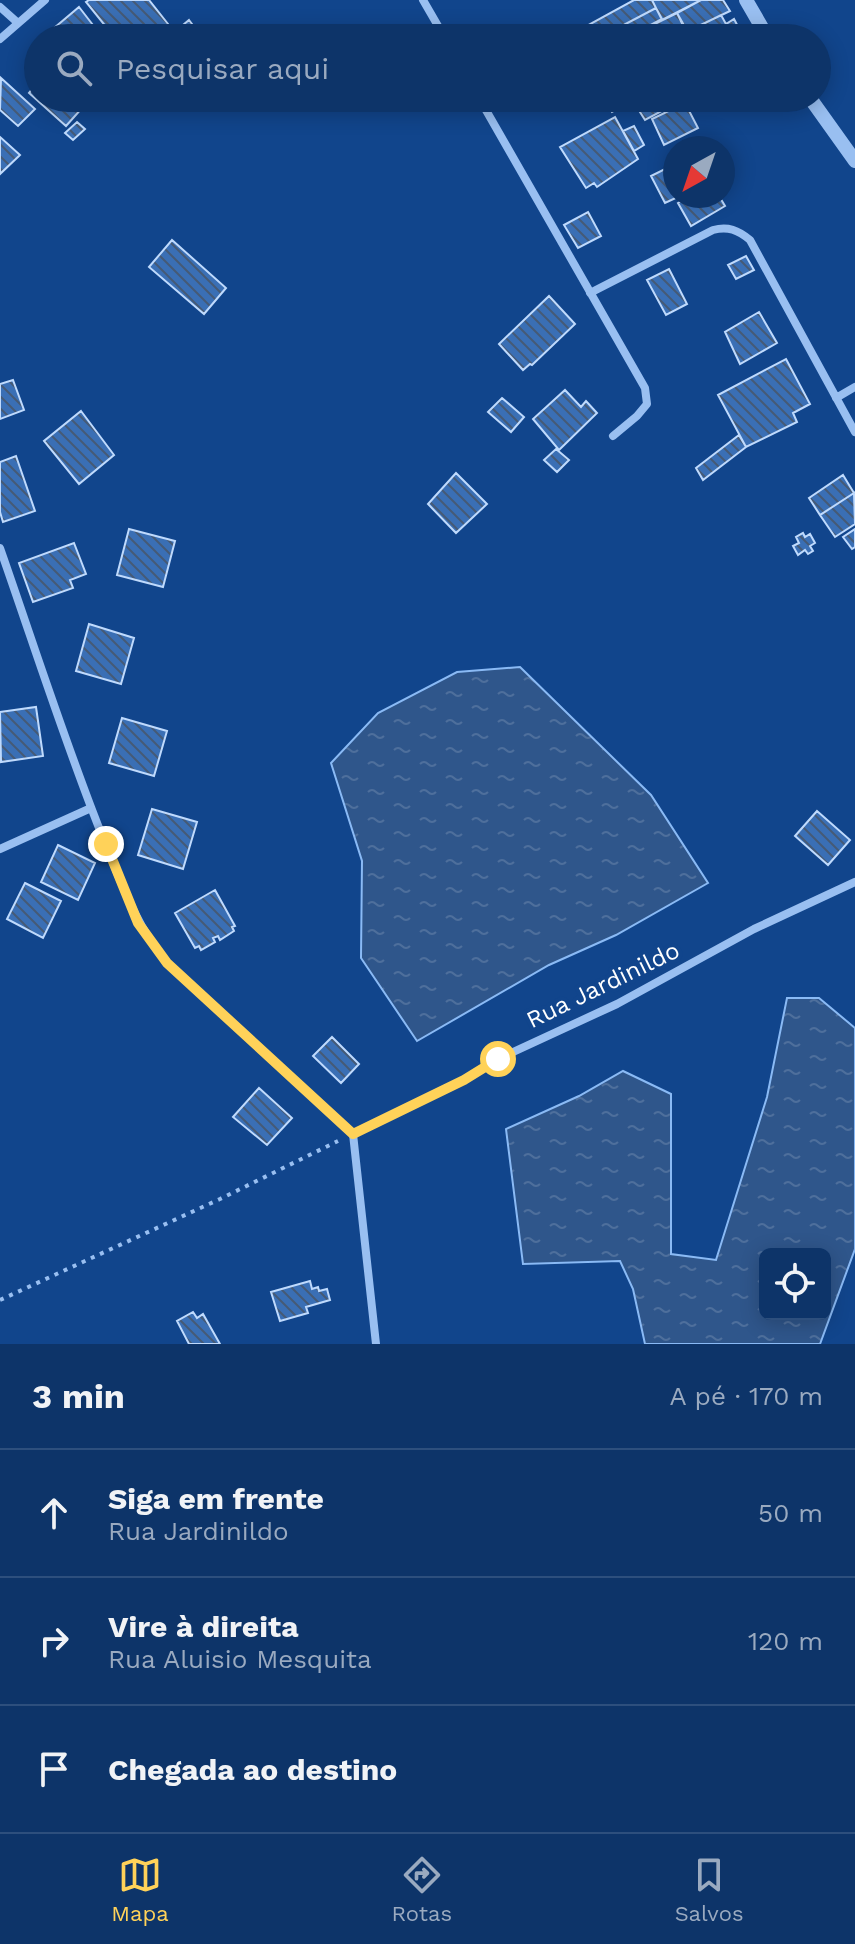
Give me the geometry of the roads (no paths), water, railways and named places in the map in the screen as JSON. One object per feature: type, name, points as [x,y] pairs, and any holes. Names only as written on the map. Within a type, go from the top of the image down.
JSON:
[{"type":"street","points":[[0,39],[45,0]]},
{"type":"street","points":[[423,0],[437,24]]},
{"type":"street","points":[[746,0],[760,24]]},
{"type":"street","points":[[0,7],[18,23]]},
{"type":"street","points":[[487,112],[645,388],[647,404],[613,436]]},
{"type":"street","points":[[820,112],[855,161]]},
{"type":"street","points":[[590,293],[713,230],[723,227],[741,232],[750,240],[855,432]]},
{"type":"street","points":[[836,398],[855,387]]},
{"type":"street","points":[[0,548],[91,808],[138,923],[167,963],[353,1134],[376,1344]]},
{"type":"street","points":[[0,849],[91,808]]},
{"type":"street","name":"Rua Jardinildo","points":[[353,1134],[464,1080],[524,1046],[617,1004],[754,929],[855,882]]},
{"type":"water","points":[[520,667],[651,795],[708,883],[616,935],[549,965],[417,1041],[361,958],[362,861],[331,763],[378,713],[457,672]]},
{"type":"water","points":[[787,998],[819,998],[855,1028],[855,1249],[831,1314],[831,1248],[759,1248],[759,1320],[829,1320],[820,1344],[645,1344],[633,1289],[620,1261],[523,1264],[506,1129],[579,1096],[623,1071],[671,1094],[671,1254],[716,1260],[767,1097]]}]
